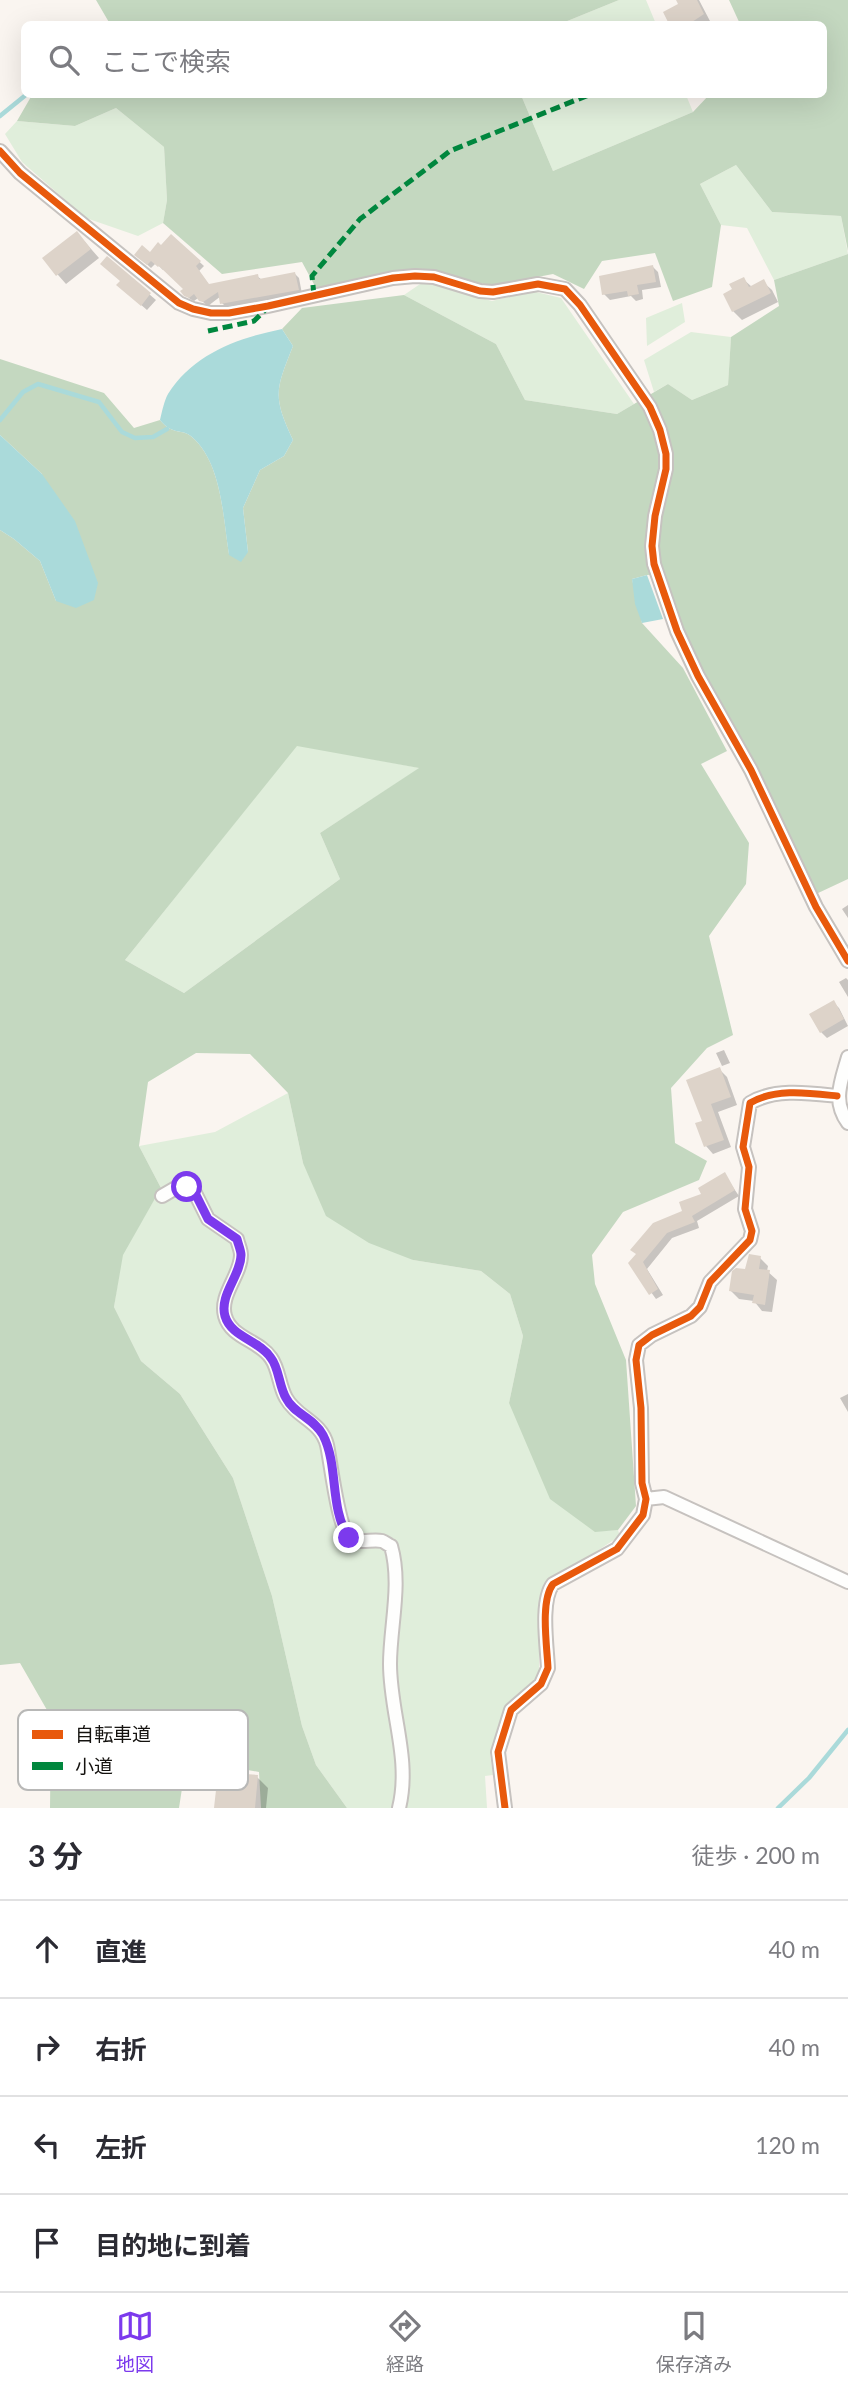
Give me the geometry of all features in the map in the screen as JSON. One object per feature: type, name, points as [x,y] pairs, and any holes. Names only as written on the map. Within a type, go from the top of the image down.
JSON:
[{"type":"street","points":[[0,151],[20,173],[165,292],[193,309],[229,313],[393,278],[415,276],[434,277],[480,292],[538,284],[565,289],[579,304],[650,407],[660,430],[666,454],[666,469],[655,516],[653,564],[677,631],[698,676],[751,770],[816,906],[848,961]]},
{"type":"street","points":[[848,1057],[837,1096],[838,1107],[848,1124]]},
{"type":"street","points":[[505,1808],[498,1752],[511,1710],[541,1684],[546,1675],[546,1601],[550,1589],[553,1584],[617,1549],[643,1515],[646,1499],[642,1483],[641,1408],[636,1360],[639,1345],[652,1335],[691,1316],[700,1307],[710,1282],[750,1240],[752,1231],[745,1209],[749,1167],[743,1147],[750,1103],[762,1096],[800,1093],[837,1096]]},
{"type":"street","points":[[162,1196],[181,1186],[194,1191],[208,1219],[237,1239],[241,1255],[237,1273],[225,1300],[223,1309],[226,1319],[233,1330],[251,1340],[271,1357],[286,1398],[294,1409],[316,1424],[322,1432],[327,1443],[338,1508],[349,1538],[382,1541],[391,1546],[396,1576],[390,1665],[404,1767],[399,1808]]},
{"type":"street","points":[[646,1499],[664,1497],[848,1582]]},
{"type":"green space","points":[[96,0],[619,0],[567,21],[108,21]]},
{"type":"green space","points":[[619,0],[646,0],[655,21],[567,21]]},
{"type":"green space","points":[[729,0],[848,0],[848,251],[841,216],[772,212],[736,165],[700,184],[721,225],[712,287],[673,301],[655,253],[602,261],[584,289],[553,274],[492,286],[422,269],[316,288],[302,262],[222,274],[163,223],[167,200],[164,147],[116,108],[75,126],[17,121],[30,98],[522,98],[553,171],[693,112],[706,98],[827,98],[827,21],[739,21]]},
{"type":"green space","points":[[522,98],[687,98],[693,112],[553,171]]},
{"type":"green space","points":[[116,108],[164,147],[167,200],[163,223],[138,236],[86,218],[22,162],[5,134],[17,121],[75,126]]},
{"type":"green space","points":[[736,165],[772,212],[841,216],[848,254],[774,280],[747,228],[721,225],[700,184]]},
{"type":"green space","points":[[848,254],[848,879],[816,894],[701,674],[662,574],[632,579],[642,623],[683,668],[727,751],[701,764],[749,843],[746,884],[709,936],[733,1035],[707,1048],[671,1088],[675,1143],[707,1161],[699,1180],[623,1212],[592,1255],[595,1284],[626,1360],[636,1506],[618,1530],[595,1532],[550,1499],[509,1403],[523,1336],[510,1294],[481,1271],[413,1260],[369,1243],[326,1216],[303,1163],[288,1093],[250,1054],[196,1053],[148,1082],[139,1146],[161,1188],[123,1255],[114,1307],[141,1361],[180,1394],[233,1478],[272,1596],[302,1726],[316,1765],[347,1808],[261,1808],[259,1772],[248,1770],[248,1710],[47,1710],[20,1663],[0,1665],[0,530],[40,561],[56,601],[42,474],[0,435],[0,359],[104,393],[134,428],[160,420],[169,428],[192,437],[210,461],[215,476],[223,508],[229,554],[248,552],[243,508],[260,470],[284,456],[293,440],[279,402],[280,383],[293,346],[282,329],[302,308],[404,295],[496,344],[525,400],[617,414],[668,384],[692,400],[728,385],[731,337],[779,306],[774,280]],"holes":[[[297,746],[419,768],[320,833],[340,879],[184,993],[125,960]]]},
{"type":"green space","points":[[423,282],[492,301],[532,291],[561,298],[634,404],[617,414],[525,400],[496,344],[404,295]]},
{"type":"green space","points":[[682,303],[685,322],[647,346],[646,318]]},
{"type":"green space","points":[[691,332],[731,337],[728,385],[692,400],[668,384],[654,392],[644,360]]},
{"type":"green space","points":[[297,745],[420,768],[320,833],[340,879],[184,993],[125,960]]},
{"type":"green space","points":[[288,1093],[303,1163],[413,1260],[481,1271],[510,1294],[523,1336],[509,1403],[595,1531],[618,1530],[620,1536],[546,1584],[540,1597],[539,1675],[507,1705],[490,1755],[493,1775],[485,1776],[487,1808],[347,1808],[316,1765],[302,1726],[272,1596],[233,1478],[180,1394],[141,1361],[114,1307],[122,1255],[161,1188],[139,1146],[215,1132]]},
{"type":"green space","points":[[50,1790],[182,1790],[179,1808],[50,1808]]},
{"type":"water","points":[[282,329],[293,346],[280,383],[279,402],[293,440],[284,456],[260,470],[243,508],[248,552],[241,562],[229,555],[223,508],[210,461],[192,437],[169,428],[160,420],[168,394],[178,380],[203,358],[249,337]]},
{"type":"water","points":[[0,435],[42,474],[75,521],[98,583],[94,600],[76,608],[56,601],[40,561],[0,530]]},
{"type":"water","points":[[647,575],[663,619],[642,623],[635,604],[632,579]]},
{"type":"building","points":[[676,0],[697,0],[704,14],[694,21],[668,21],[663,12],[678,4]]},
{"type":"building","points":[[77,231],[91,249],[56,276],[42,258]]},
{"type":"building","points":[[171,234],[201,261],[196,266],[209,284],[258,274],[259,279],[295,272],[299,290],[220,304],[218,292],[203,302],[194,294],[189,298],[184,296],[180,291],[183,289],[159,266],[151,261],[147,265],[134,255],[142,245],[150,252],[158,242],[161,245]]},
{"type":"building","points":[[107,256],[151,293],[141,306],[116,285],[120,281],[100,264]]},
{"type":"building","points":[[653,265],[656,282],[637,285],[639,294],[628,296],[627,291],[602,295],[599,276]]},
{"type":"building","points":[[744,277],[749,287],[764,279],[771,293],[732,312],[723,294],[732,289],[729,284]]},
{"type":"building","points":[[834,1000],[844,1019],[820,1033],[809,1014]]},
{"type":"building","points":[[720,1067],[731,1097],[711,1104],[724,1140],[704,1147],[695,1123],[702,1121],[686,1080]]},
{"type":"building","points":[[725,1172],[735,1190],[692,1216],[695,1222],[667,1233],[643,1262],[658,1289],[649,1295],[628,1263],[636,1254],[630,1250],[653,1223],[682,1211],[679,1202],[701,1194],[698,1188]]},
{"type":"building","points":[[749,1254],[761,1256],[759,1269],[770,1270],[765,1305],[752,1303],[754,1295],[729,1291],[732,1271],[736,1268],[745,1269]]},
{"type":"building","points":[[248,1774],[258,1775],[255,1808],[214,1808],[216,1790],[248,1790]]},
{"type":"waterway","points":[[0,116],[22,98]]},
{"type":"waterway","points":[[0,420],[23,392],[38,384],[99,402],[122,432],[135,438],[153,437],[167,429]]},
{"type":"waterway","points":[[778,1808],[809,1778],[848,1730]]},
{"type":"marked path","points":[[314,295],[312,276],[360,219],[450,151],[581,98]]},
{"type":"marked path","points":[[208,331],[254,321],[266,309]]},
{"type":"cycle path","points":[[0,151],[20,173],[179,303],[193,309],[229,313],[393,278],[415,276],[434,277],[480,291],[493,292],[538,284],[565,289],[580,305],[650,407],[660,430],[666,454],[666,469],[655,516],[652,546],[654,564],[677,631],[698,676],[751,770],[816,907],[848,961]]},
{"type":"cycle path","points":[[505,1808],[498,1752],[511,1710],[541,1684],[548,1668],[545,1624],[549,1592],[553,1584],[617,1549],[643,1515],[646,1499],[642,1483],[641,1408],[636,1360],[639,1345],[652,1335],[691,1316],[700,1307],[710,1282],[750,1240],[752,1231],[745,1209],[749,1167],[743,1147],[750,1103],[781,1093],[837,1096]]},
{"type":"route","points":[[187,1187],[194,1191],[208,1219],[232,1233],[237,1239],[241,1255],[237,1273],[225,1300],[223,1309],[226,1319],[233,1330],[251,1340],[271,1357],[286,1398],[294,1409],[316,1424],[322,1432],[327,1443],[338,1508],[349,1538]]}]
